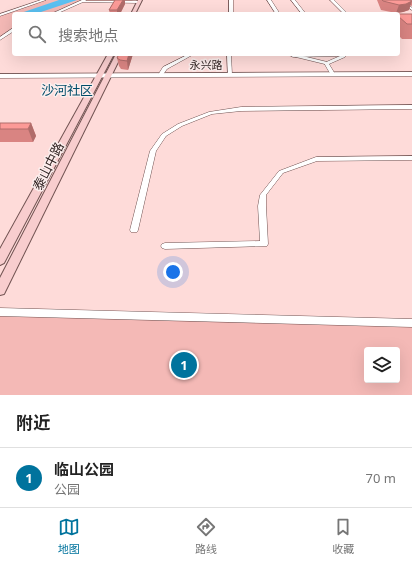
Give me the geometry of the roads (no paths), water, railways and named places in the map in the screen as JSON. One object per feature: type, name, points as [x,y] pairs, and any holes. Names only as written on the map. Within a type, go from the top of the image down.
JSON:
[{"type":"main road","points":[[140,12],[146,0]]},
{"type":"main road","points":[[134,12],[140,1]]},
{"type":"main road","name":"泰山中路","points":[[0,290],[104,76],[110,56]]},
{"type":"main road","name":"泰山中路","points":[[0,260],[104,76],[118,56]]},
{"type":"street","points":[[0,15],[44,0]]},
{"type":"street","points":[[231,0],[231,12]]},
{"type":"street","points":[[269,0],[277,12]]},
{"type":"street","points":[[293,0],[302,12]]},
{"type":"street","points":[[332,0],[344,12]]},
{"type":"street","points":[[58,12],[85,1],[140,1]]},
{"type":"street","points":[[0,39],[12,30]]},
{"type":"street","points":[[160,75],[165,68],[188,56]]},
{"type":"street","points":[[229,56],[230,75]]},
{"type":"street","points":[[333,74],[326,63],[345,56]]},
{"type":"street","name":"永兴路","points":[[0,76],[412,74]]},
{"type":"street","points":[[134,230],[153,151],[164,135],[180,125],[211,113],[241,109],[412,107]]},
{"type":"street","points":[[165,246],[264,244],[262,206],[263,195],[281,172],[316,159],[412,158]]},
{"type":"street","points":[[0,312],[412,323]]},
{"type":"lane","points":[[400,0],[412,9]]},
{"type":"lane","points":[[403,2],[408,2]]},
{"type":"lane","points":[[295,56],[326,63]]},
{"type":"water","points":[[59,0],[77,0],[41,12],[24,12]]},
{"type":"place","name":"临山公园","points":[[184,365]]},
{"type":"district","name":"沙河社区","points":[[67,90]]}]
